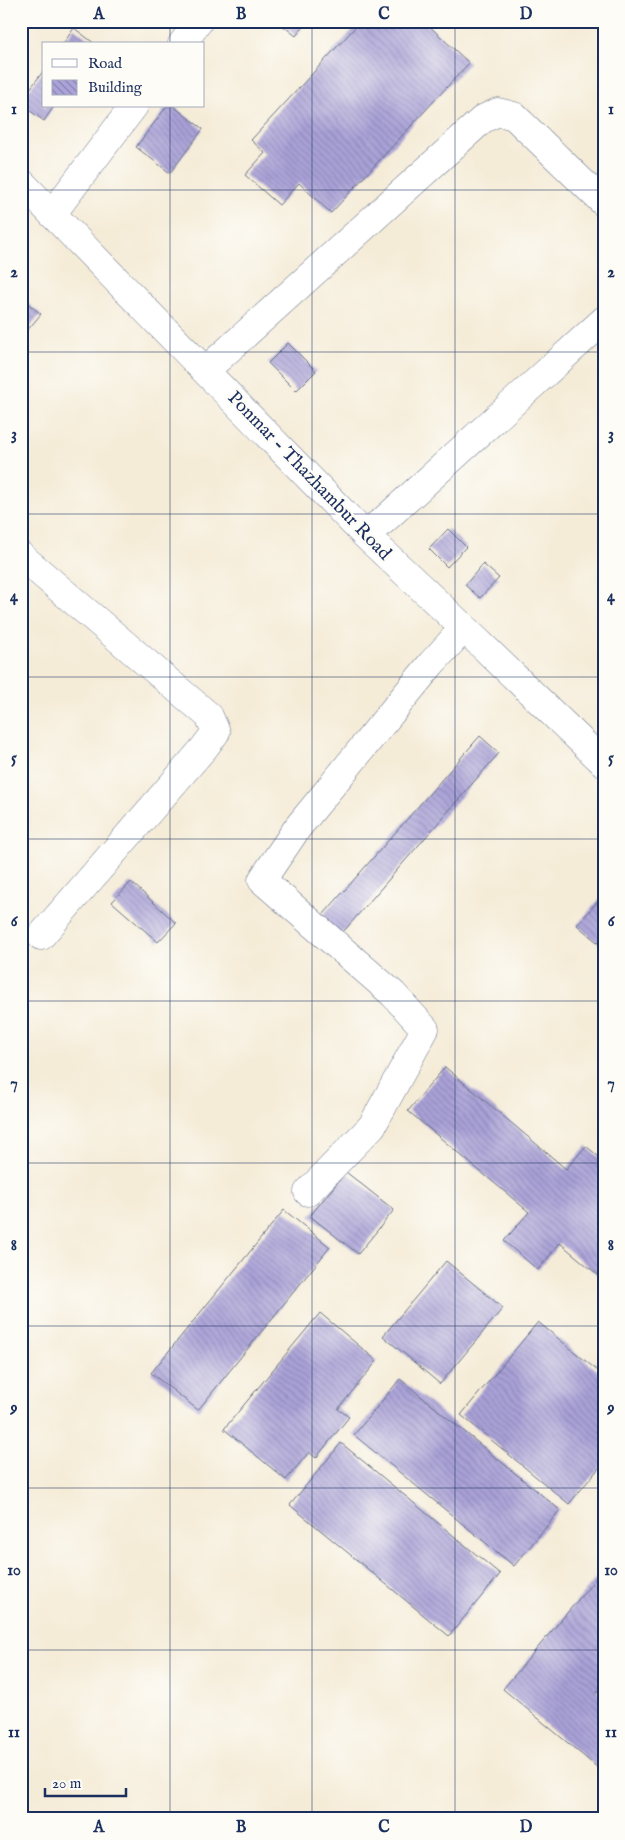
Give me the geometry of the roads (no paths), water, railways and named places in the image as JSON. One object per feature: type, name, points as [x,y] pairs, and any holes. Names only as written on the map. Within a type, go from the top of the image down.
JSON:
[{"type":"street","points":[[183,42],[199,21]]},
{"type":"street","points":[[52,214],[132,108]]},
{"type":"street","points":[[206,370],[483,119],[498,112],[514,116],[604,202]]},
{"type":"street","name":"Ponmar - Thazhambur Road","points":[[21,182],[364,534],[604,763]]},
{"type":"street","points":[[364,534],[384,521],[604,320]]},
{"type":"street","points":[[21,556],[209,716],[216,732],[40,936]]},
{"type":"street","points":[[308,1192],[372,1126],[425,1029],[393,994],[262,880],[304,820],[425,671],[464,628]]}]
